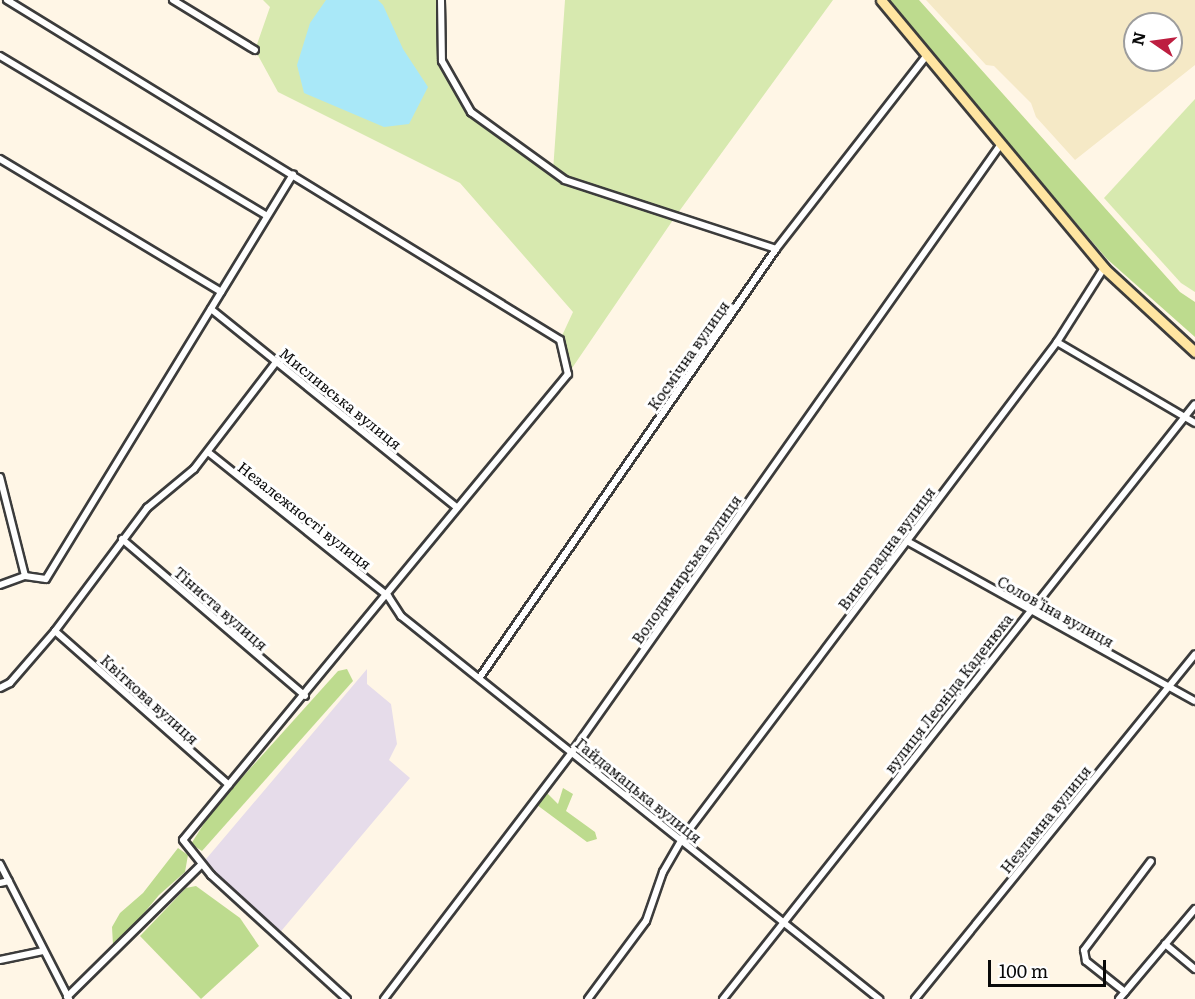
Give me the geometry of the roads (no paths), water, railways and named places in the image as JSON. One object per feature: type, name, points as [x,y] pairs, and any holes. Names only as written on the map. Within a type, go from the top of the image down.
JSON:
[{"type":"street","points":[[7,0],[560,340],[568,374],[456,507],[388,596],[183,840],[201,865],[347,999]]},
{"type":"street","points":[[173,0],[255,50]]},
{"type":"street","points":[[441,0],[442,62],[471,112],[565,180],[776,249]]},
{"type":"street","points":[[881,0],[999,147],[1104,268],[1195,352]]},
{"type":"street","name":"Космічна вулиця","points":[[480,676],[776,249],[927,55]]},
{"type":"street","points":[[0,56],[267,216]]},
{"type":"street","name":"Володимирська вулиця","points":[[384,999],[572,752],[999,147]]},
{"type":"street","points":[[0,159],[221,292]]},
{"type":"street","points":[[0,585],[25,576],[46,579],[293,174]]},
{"type":"street","name":"Виноградна вулиця","points":[[588,999],[646,921],[663,872],[682,839],[1057,342],[1104,268]]},
{"type":"street","name":"Мисливська вулиця","points":[[211,309],[456,507]]},
{"type":"street","points":[[1057,342],[1195,423]]},
{"type":"street","points":[[0,688],[10,683],[55,631],[147,508],[194,469],[277,361]]},
{"type":"street","name":"вулиця Леоніда Каденюка","points":[[723,999],[1029,610],[1195,404]]},
{"type":"street","name":"Незалежності вулиця","points":[[207,452],[388,596]]},
{"type":"street","points":[[0,477],[25,576]]},
{"type":"street","name":"Тіниста вулиця","points":[[122,539],[305,696]]},
{"type":"street","name":"Солов'їна вулиця","points":[[907,541],[1195,701]]},
{"type":"street","name":"Гайдамацька вулиця","points":[[388,596],[401,616],[480,676],[879,999]]},
{"type":"street","name":"Квіткова вулиця","points":[[55,631],[229,785]]},
{"type":"street","name":"Незламна вулиця","points":[[915,999],[1195,654]]},
{"type":"street","points":[[1125,992],[1086,961],[1084,950],[1151,861]]},
{"type":"street","points":[[0,864],[68,998],[201,865]]},
{"type":"street","points":[[0,884],[9,881]]},
{"type":"street","points":[[1119,999],[1195,909]]},
{"type":"street","points":[[1165,944],[1195,969]]},
{"type":"street","points":[[0,960],[43,951]]},
{"type":"water","points":[[326,0],[378,0],[383,5],[403,49],[428,87],[409,124],[384,127],[304,93],[297,65],[310,23]]}]
